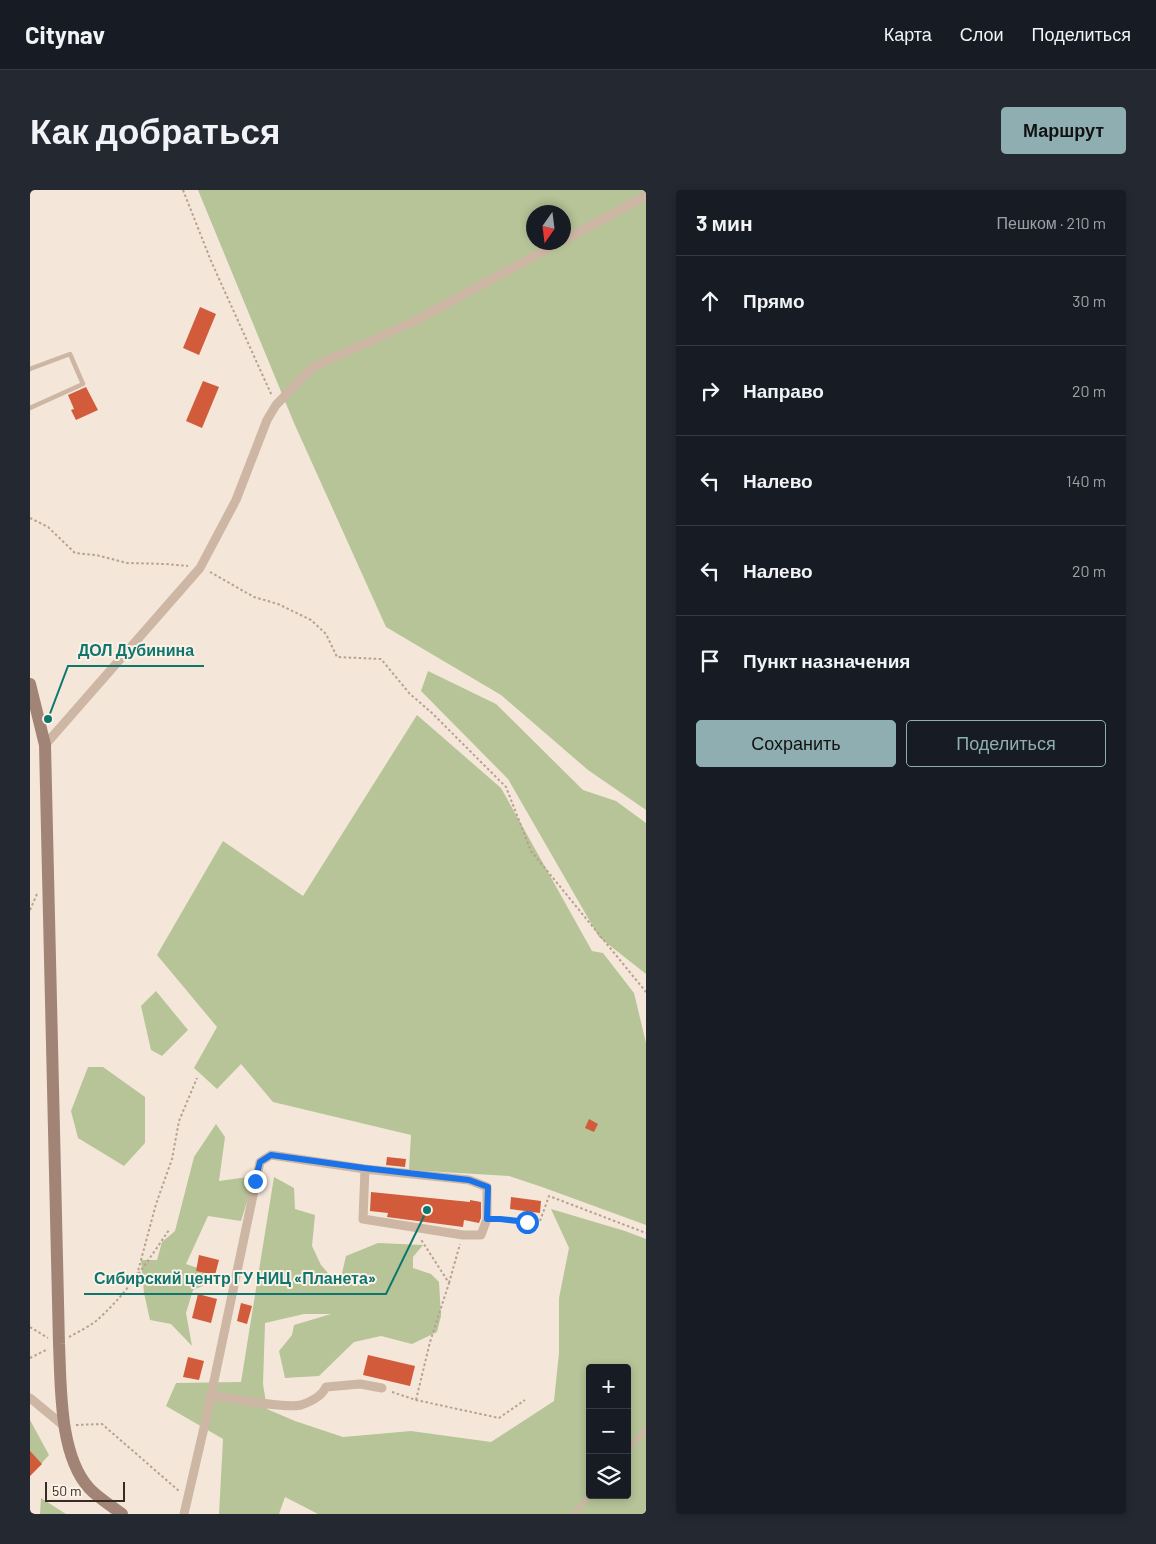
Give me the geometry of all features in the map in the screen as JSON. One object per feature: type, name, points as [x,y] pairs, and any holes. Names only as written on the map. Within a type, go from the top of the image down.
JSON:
[{"type":"street","points":[[571,236],[646,196]]},
{"type":"street","points":[[45,745],[200,568],[236,500],[266,420],[276,405],[313,367],[413,322],[545,250]]},
{"type":"street","points":[[30,684],[45,745],[59,1344],[64,1426],[78,1472],[89,1488],[122,1514]]},
{"type":"street","points":[[185,1510],[260,1162],[271,1155],[469,1180],[488,1187],[487,1219],[481,1235],[463,1235],[363,1219],[364,1168]]},
{"type":"street","points":[[210,1395],[284,1405],[300,1405],[323,1394],[326,1387],[360,1384],[382,1388]]},
{"type":"street","points":[[30,1398],[64,1426]]},
{"type":"lane","points":[[30,369],[70,354],[83,384],[30,408]]},
{"type":"lane","points":[[487,1219],[527,1222]]},
{"type":"lane","points":[[631,1447],[646,1429]]},
{"type":"lane","points":[[573,1514],[587,1499]]},
{"type":"path","points":[[183,190],[212,261],[276,405]]},
{"type":"path","points":[[30,518],[48,527],[74,553],[96,555],[127,563],[166,564],[200,568],[254,597],[278,604],[311,620],[326,634],[337,657],[381,659],[410,694],[432,713],[506,787],[531,851],[646,992]]},
{"type":"path","points":[[136,1275],[156,1204],[172,1160],[179,1121],[197,1078]]},
{"type":"path","points":[[527,1222],[540,1221],[549,1196],[646,1233]]},
{"type":"path","points":[[414,1228],[449,1283]]},
{"type":"path","points":[[30,1358],[59,1344],[95,1321],[148,1262],[169,1230]]},
{"type":"path","points":[[416,1400],[430,1342],[463,1235]]},
{"type":"path","points":[[30,1326],[59,1344]]},
{"type":"path","points":[[382,1388],[416,1400],[499,1418],[524,1400]]},
{"type":"path","points":[[64,1426],[102,1424],[182,1493],[185,1510]]},
{"type":"green space","points":[[198,190],[646,190],[646,810],[588,770],[501,695],[386,627],[294,423]]},
{"type":"green space","points":[[428,671],[496,704],[583,790],[616,801],[646,823],[646,974],[599,937],[508,779],[421,691]]},
{"type":"green space","points":[[417,715],[501,788],[592,951],[603,953],[634,993],[646,1043],[646,1225],[509,1176],[409,1170],[411,1135],[273,1102],[241,1064],[217,1089],[194,1068],[217,1027],[157,955],[223,841],[303,896]]},
{"type":"green space","points":[[156,991],[188,1030],[162,1056],[151,1050],[141,1006]]},
{"type":"green space","points":[[88,1067],[103,1067],[145,1097],[145,1143],[124,1166],[78,1138],[71,1111]]},
{"type":"green space","points":[[216,1124],[225,1137],[219,1181],[255,1176],[241,1221],[208,1216],[186,1264],[224,1277],[193,1290],[186,1313],[192,1346],[171,1324],[150,1320],[144,1293],[141,1260],[157,1260],[162,1242],[175,1231],[194,1157]]},
{"type":"green space","points":[[274,1177],[294,1188],[295,1209],[315,1215],[312,1246],[321,1265],[339,1286],[346,1256],[378,1243],[423,1245],[413,1257],[413,1268],[431,1274],[439,1282],[441,1316],[437,1332],[412,1344],[381,1336],[354,1342],[319,1376],[285,1378],[279,1351],[292,1335],[294,1325],[331,1314],[304,1314],[265,1323],[263,1384],[267,1409],[295,1421],[343,1437],[411,1431],[491,1442],[554,1401],[559,1353],[559,1298],[569,1248],[551,1209],[646,1239],[646,1514],[318,1514],[285,1497],[279,1514],[219,1514],[223,1439],[166,1406],[176,1383],[241,1382]]},
{"type":"green space","points":[[30,1420],[49,1455],[30,1476]]},
{"type":"green space","points":[[41,1498],[66,1514],[40,1514]]},
{"type":"building","points":[[200,307],[216,314],[199,355],[183,348]]},
{"type":"building","points":[[203,381],[219,387],[202,428],[186,421]]},
{"type":"building","points":[[86,387],[98,410],[76,420],[71,410],[74,409],[68,395]]},
{"type":"building","points":[[589,1119],[598,1124],[594,1132],[585,1128]]},
{"type":"building","points":[[387,1157],[406,1159],[405,1167],[386,1165]]},
{"type":"building","points":[[371,1192],[481,1202],[481,1218],[479,1223],[464,1220],[463,1227],[387,1217],[388,1213],[370,1211]]},
{"type":"building","points":[[511,1197],[541,1201],[540,1213],[510,1209]]},
{"type":"building","points":[[199,1255],[219,1260],[215,1275],[196,1271]]},
{"type":"building","points":[[198,1294],[217,1299],[211,1323],[192,1318]]},
{"type":"building","points":[[241,1303],[252,1306],[247,1324],[237,1321]]},
{"type":"building","points":[[368,1355],[415,1366],[410,1386],[363,1375]]},
{"type":"building","points":[[188,1357],[204,1361],[199,1380],[183,1377]]},
{"type":"building","points":[[30,1451],[42,1464],[30,1476]]},
{"type":"place","name":"ДОЛ Дубинина","points":[[48,719]]},
{"type":"place","name":"Сибирский центр ГУ НИЦ «Планета»","points":[[427,1210]]},
{"type":"route","points":[[255,1181],[260,1162],[271,1155],[469,1180],[488,1187],[487,1219],[527,1222]]}]
